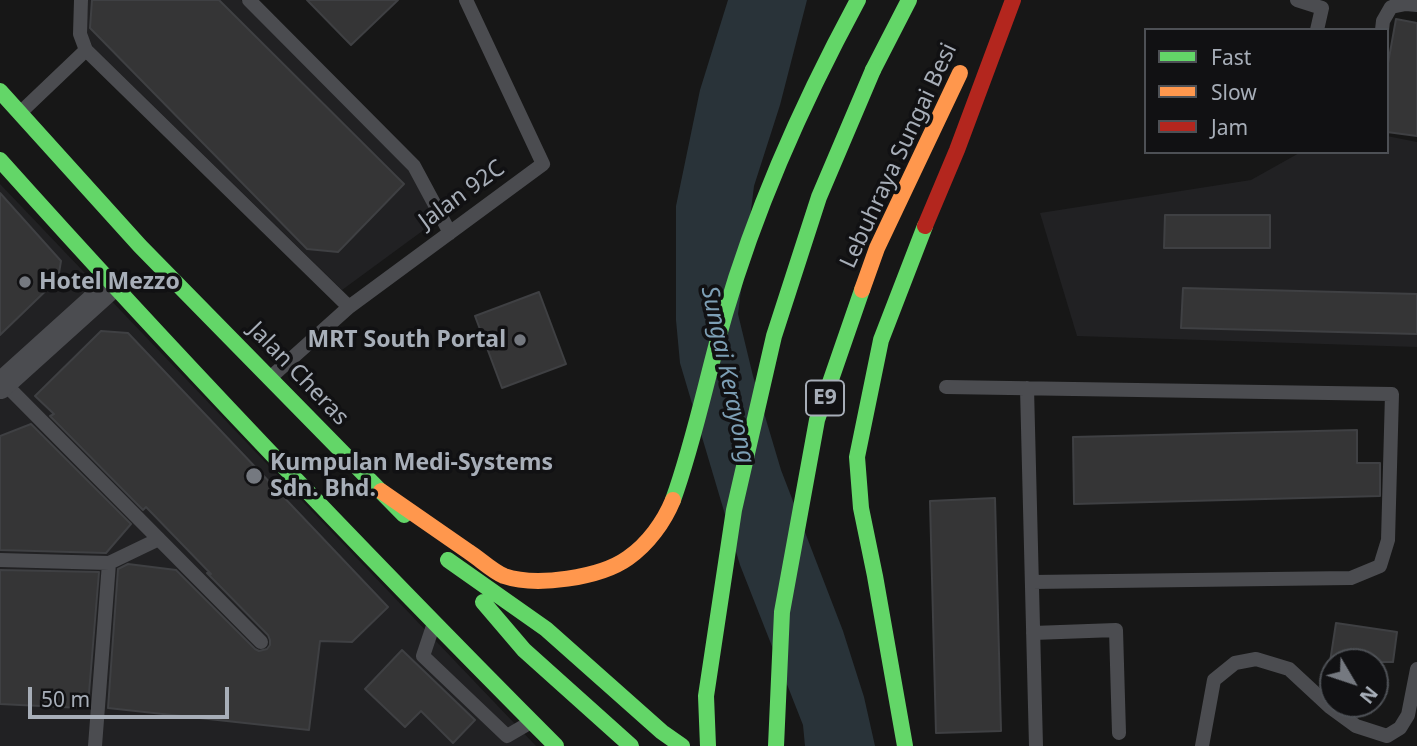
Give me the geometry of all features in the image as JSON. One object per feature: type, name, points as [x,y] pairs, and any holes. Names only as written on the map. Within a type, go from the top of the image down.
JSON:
[{"type":"main road","points":[[381,491],[502,575],[528,581],[553,581],[601,571],[627,559],[648,539],[666,517],[684,469],[725,313],[754,228],[828,56],[858,0]]},
{"type":"main road","points":[[708,746],[706,696],[734,510],[774,336],[819,197],[873,71],[909,0]]},
{"type":"main road","points":[[986,24],[1000,0]]},
{"type":"main road","points":[[905,746],[876,576],[860,508],[857,457],[881,340],[1013,0]]},
{"type":"main road","name":"Lebuhraya Sungai Besi","points":[[776,746],[782,612],[817,420],[877,248],[963,67]]},
{"type":"main road","name":"Jalan Cheras","points":[[0,91],[140,246],[448,560],[546,629],[662,732],[682,746]]},
{"type":"main road","points":[[0,160],[112,285],[434,623],[556,746]]},
{"type":"main road","points":[[448,560],[524,650],[631,746]]},
{"type":"street","points":[[2,385],[112,285]]},
{"type":"lane","points":[[81,0],[80,34],[86,50],[349,307]]},
{"type":"lane","points":[[249,0],[414,166],[450,233]]},
{"type":"lane","name":"Jalan 92C","points":[[270,378],[349,307],[543,164],[466,0]]},
{"type":"lane","points":[[1297,0],[1322,8],[1317,28]]},
{"type":"lane","points":[[1382,28],[1391,7],[1417,5]]},
{"type":"lane","points":[[20,113],[86,50]]},
{"type":"lane","points":[[2,385],[261,642]]},
{"type":"lane","points":[[946,387],[1392,394],[1388,540],[1380,566],[1351,578],[1032,583]]},
{"type":"lane","points":[[1027,388],[1036,746]]},
{"type":"lane","points":[[0,560],[109,563],[159,539]]},
{"type":"lane","points":[[95,746],[109,563]]},
{"type":"lane","points":[[434,623],[423,656],[507,736],[533,722]]},
{"type":"lane","points":[[1033,633],[1116,630],[1119,733]]},
{"type":"lane","points":[[1202,746],[1214,680],[1235,663],[1256,659],[1289,668],[1329,707],[1356,726],[1387,736],[1400,727],[1408,715],[1417,669]]},
{"type":"shaded area","points":[[88,0],[241,0],[409,169],[436,221],[342,290],[93,47],[86,33]]},
{"type":"shaded area","points":[[1389,136],[1417,142],[1417,347],[1077,336],[1040,213],[1251,180],[1297,154],[1389,154]]},
{"type":"shaded area","points":[[0,184],[536,746],[0,746]]},
{"type":"water","name":"Sungai Kerayong","points":[[728,0],[807,0],[780,105],[754,186],[738,314],[781,470],[843,631],[864,697],[875,746],[805,746],[803,725],[740,565],[680,363],[676,320],[676,206],[700,90]]},
{"type":"building","points":[[92,0],[219,0],[404,184],[338,252],[307,249],[90,28]]},
{"type":"building","points":[[307,0],[398,0],[351,45]]},
{"type":"building","points":[[1396,19],[1417,23],[1417,136],[1389,132],[1389,58]]},
{"type":"building","points":[[0,193],[61,261],[58,279],[0,335]]},
{"type":"building","points":[[1165,215],[1270,215],[1270,248],[1164,248]]},
{"type":"building","points":[[1183,288],[1417,294],[1417,334],[1181,328]]},
{"type":"building","name":"MRT South Portal","points":[[539,292],[566,364],[502,388],[475,316]]},
{"type":"building","points":[[101,331],[128,333],[388,607],[352,642],[320,641],[309,730],[108,708],[118,569],[128,564],[176,570],[255,649],[267,649],[270,640],[207,573],[211,574],[146,507],[143,510],[50,416],[54,414],[35,396]]},
{"type":"building","points":[[31,424],[131,524],[106,553],[0,550],[0,436]]},
{"type":"building","points":[[1357,430],[1357,463],[1380,463],[1380,496],[1074,504],[1073,437]]},
{"type":"building","points":[[995,498],[1001,731],[936,733],[930,501]]},
{"type":"building","points":[[0,570],[99,572],[88,705],[82,705],[82,708],[0,704]]},
{"type":"building","points":[[1336,623],[1397,632],[1393,662],[1389,662],[1389,648],[1332,648]]},
{"type":"building","points":[[402,650],[475,720],[453,743],[421,711],[405,727],[365,689]]},
{"type":"traffic: fast","points":[[673,500],[725,314],[751,234],[801,114],[858,0]]},
{"type":"traffic: fast","points":[[873,70],[909,0]]},
{"type":"traffic: fast","points":[[708,746],[706,696],[734,510],[774,336],[819,197],[873,70]]},
{"type":"traffic: fast","points":[[0,91],[140,246],[404,515]]},
{"type":"traffic: fast","points":[[0,160],[274,457],[556,746]]},
{"type":"traffic: fast","points":[[905,746],[861,508],[857,457],[881,340],[925,226]]},
{"type":"traffic: fast","points":[[776,746],[782,612],[817,420],[862,290]]},
{"type":"traffic: fast","points":[[448,560],[546,629],[662,732],[682,746]]},
{"type":"traffic: fast","points":[[483,602],[524,650],[631,746]]},
{"type":"traffic: slow","points":[[862,290],[877,248],[960,73]]},
{"type":"traffic: slow","points":[[381,491],[500,574],[533,581],[568,579],[616,565],[649,539],[673,500]]},
{"type":"traffic: jam","points":[[925,226],[957,150],[1013,0]]},
{"type":"place","name":"Hotel Mezzo","points":[[25,282]]},
{"type":"place","name":"MRT South Portal","points":[[520,340]]},
{"type":"place","name":"Kumpulan Medi-Systems Sdn. Bhd.","points":[[254,476]]}]
